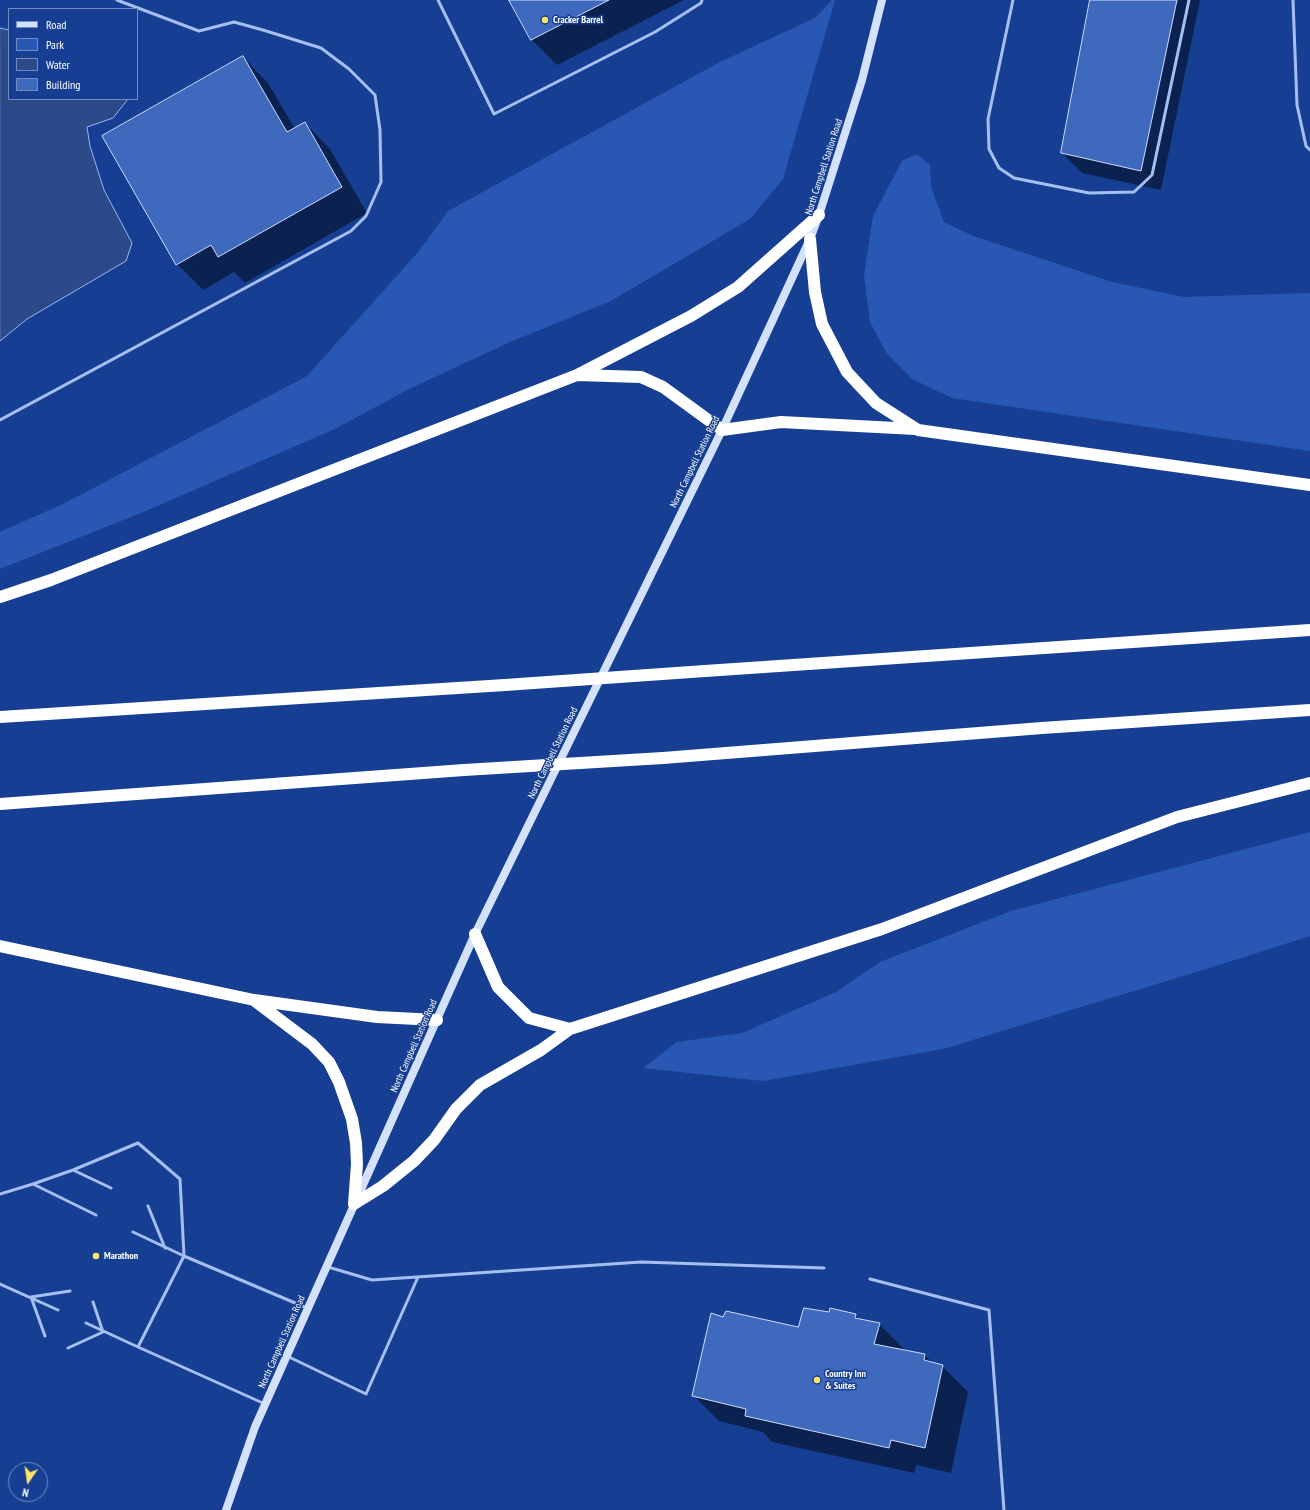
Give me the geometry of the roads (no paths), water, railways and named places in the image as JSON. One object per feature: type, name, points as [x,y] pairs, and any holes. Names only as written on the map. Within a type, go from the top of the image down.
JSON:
[{"type":"highway","points":[[0,597],[51,580],[577,374],[691,316],[738,286],[819,215]]},
{"type":"highway","points":[[810,239],[815,292],[822,324],[847,372],[876,403],[918,430]]},
{"type":"highway","points":[[577,374],[641,377],[663,388],[722,430],[781,422],[918,430],[1310,485]]},
{"type":"highway","points":[[0,717],[506,685],[1310,630]]},
{"type":"highway","points":[[0,804],[464,770],[663,758],[1042,728],[1310,710]]},
{"type":"highway","points":[[354,1204],[383,1186],[414,1162],[434,1140],[456,1109],[480,1085],[541,1050],[570,1029],[882,929],[1177,817],[1310,783]]},
{"type":"highway","points":[[475,934],[498,987],[529,1018],[570,1029]]},
{"type":"highway","points":[[0,946],[254,1000],[377,1017],[437,1020]]},
{"type":"highway","points":[[254,1000],[312,1044],[329,1062],[339,1082],[352,1119],[356,1143],[357,1164],[354,1204]]},
{"type":"main road","name":"North Campbell Station Road","points":[[226,1510],[255,1427],[475,934],[722,430],[810,239],[862,80],[882,0]]},
{"type":"lane","points":[[0,420],[351,231],[366,216],[381,182],[380,130],[375,95],[349,69],[321,48],[234,22],[199,31],[117,0]]},
{"type":"lane","points":[[438,0],[494,114],[655,32],[701,4],[702,0]]},
{"type":"lane","points":[[1012,0],[988,119],[989,149],[998,168],[1014,178],[1089,193],[1134,192],[1152,175],[1189,0]]},
{"type":"lane","points":[[1293,0],[1297,105],[1306,146],[1310,150]]},
{"type":"lane","points":[[0,1194],[73,1170],[138,1143],[180,1179],[184,1256],[138,1347]]},
{"type":"lane","points":[[73,1170],[111,1188]]},
{"type":"lane","points":[[33,1184],[96,1215]]},
{"type":"lane","points":[[148,1206],[165,1248]]},
{"type":"lane","points":[[133,1232],[165,1248],[308,1308]]},
{"type":"lane","points":[[326,1267],[372,1280],[641,1262],[824,1268]]},
{"type":"lane","points":[[287,1356],[366,1394],[418,1277]]},
{"type":"lane","points":[[870,1278],[989,1310],[1004,1510]]},
{"type":"lane","points":[[0,1284],[58,1310]]},
{"type":"lane","points":[[31,1297],[70,1291]]},
{"type":"lane","points":[[31,1297],[45,1336]]},
{"type":"lane","points":[[93,1302],[103,1332]]},
{"type":"lane","points":[[86,1324],[265,1404]]},
{"type":"lane","points":[[68,1348],[103,1332]]},
{"type":"water","points":[[0,28],[8,30],[8,100],[127,100],[113,118],[87,127],[90,146],[104,190],[132,243],[126,261],[27,319],[0,341]]},
{"type":"place","name":"Cracker Barrel","points":[[545,20]]},
{"type":"place","name":"Marathon","points":[[96,1256]]},
{"type":"place","name":"Country Inn & Suites","points":[[817,1380]]}]
